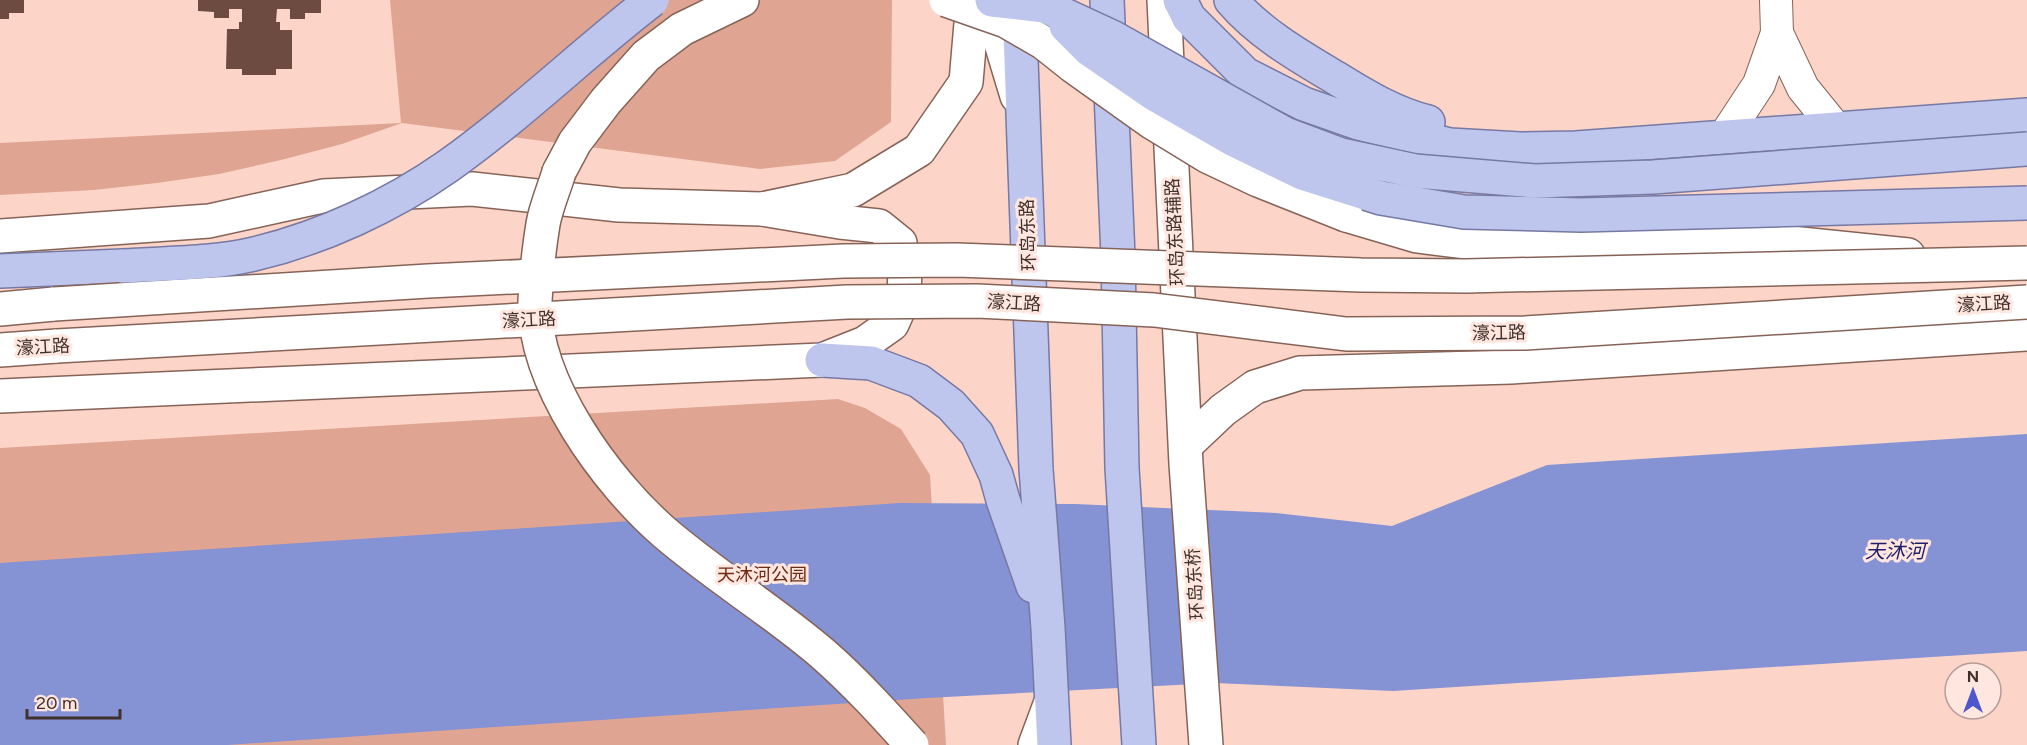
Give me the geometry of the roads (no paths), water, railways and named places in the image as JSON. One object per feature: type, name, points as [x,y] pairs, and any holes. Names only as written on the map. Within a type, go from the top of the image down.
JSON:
[{"type":"main road","points":[[0,272],[228,258],[254,254],[306,240],[382,206],[447,167],[652,0]]},
{"type":"main road","points":[[742,0],[682,29],[646,56],[606,100],[575,142],[559,172],[543,222],[535,303],[541,349],[558,395],[588,444],[626,495],[664,533],[822,654],[860,688],[912,745]]},
{"type":"main road","points":[[946,0],[1006,21],[1044,43],[1153,123],[1207,156],[1258,180],[1346,216],[1417,236],[1489,245],[1574,247],[1781,242],[2013,263]]},
{"type":"main road","points":[[762,209],[853,190],[919,150],[966,82],[973,0]]},
{"type":"main road","points":[[1024,117],[990,0],[1032,2],[1112,37],[1285,134],[1341,155],[1415,171],[1535,181],[1641,178],[2027,149]]},
{"type":"main road","points":[[1107,0],[1118,256],[1122,468],[1139,745]]},
{"type":"main road","name":"环岛东路辅路","points":[[1164,0],[1186,454]]},
{"type":"main road","points":[[1180,0],[1189,18],[1245,74],[1304,104],[1358,123],[1450,145],[1520,149],[1576,148],[2027,115]]},
{"type":"main road","points":[[1231,0],[1242,12],[1294,53],[1371,99],[1416,119],[1471,132],[1535,138],[1657,135],[2027,102]]},
{"type":"main road","points":[[1032,2],[1090,50],[1154,94],[1234,140],[1302,172],[1381,198],[1464,212],[1581,216],[2027,203]]},
{"type":"main road","name":"环岛东路","points":[[1032,2],[1024,117],[1036,469],[1048,628]]},
{"type":"main road","points":[[0,236],[209,221],[323,196],[472,189],[619,205],[762,209],[879,226],[900,243],[905,268],[904,297],[892,324],[865,343],[822,360]]},
{"type":"main road","points":[[0,309],[416,281],[843,261],[957,260],[1466,276],[2013,263]]},
{"type":"main road","name":"濠江路","points":[[0,350],[847,303],[977,302],[1154,310],[1358,334],[1525,333],[2027,302]]},
{"type":"main road","points":[[1186,454],[1223,410],[1255,387],[1300,374],[1511,367],[2027,334]]},
{"type":"main road","points":[[0,396],[822,360],[871,363],[919,381],[951,405],[977,434],[996,476],[1048,628],[1054,745]]},
{"type":"main road","name":"环岛东桥","points":[[1186,454],[1206,745]]},
{"type":"main road","points":[[1035,745],[1051,702]]},
{"type":"street","points":[[1730,128],[1759,84],[1777,33],[1776,0]]},
{"type":"street","points":[[1777,33],[1803,88],[1829,120]]},
{"type":"water","name":"天沐河","points":[[2027,434],[2027,651],[1393,691],[1215,683],[927,698],[227,745],[0,745],[0,563],[900,503],[1075,504],[1276,513],[1392,526],[1547,465]]},
{"type":"park label","name":"天沐河公园","points":[[762,575]]}]
